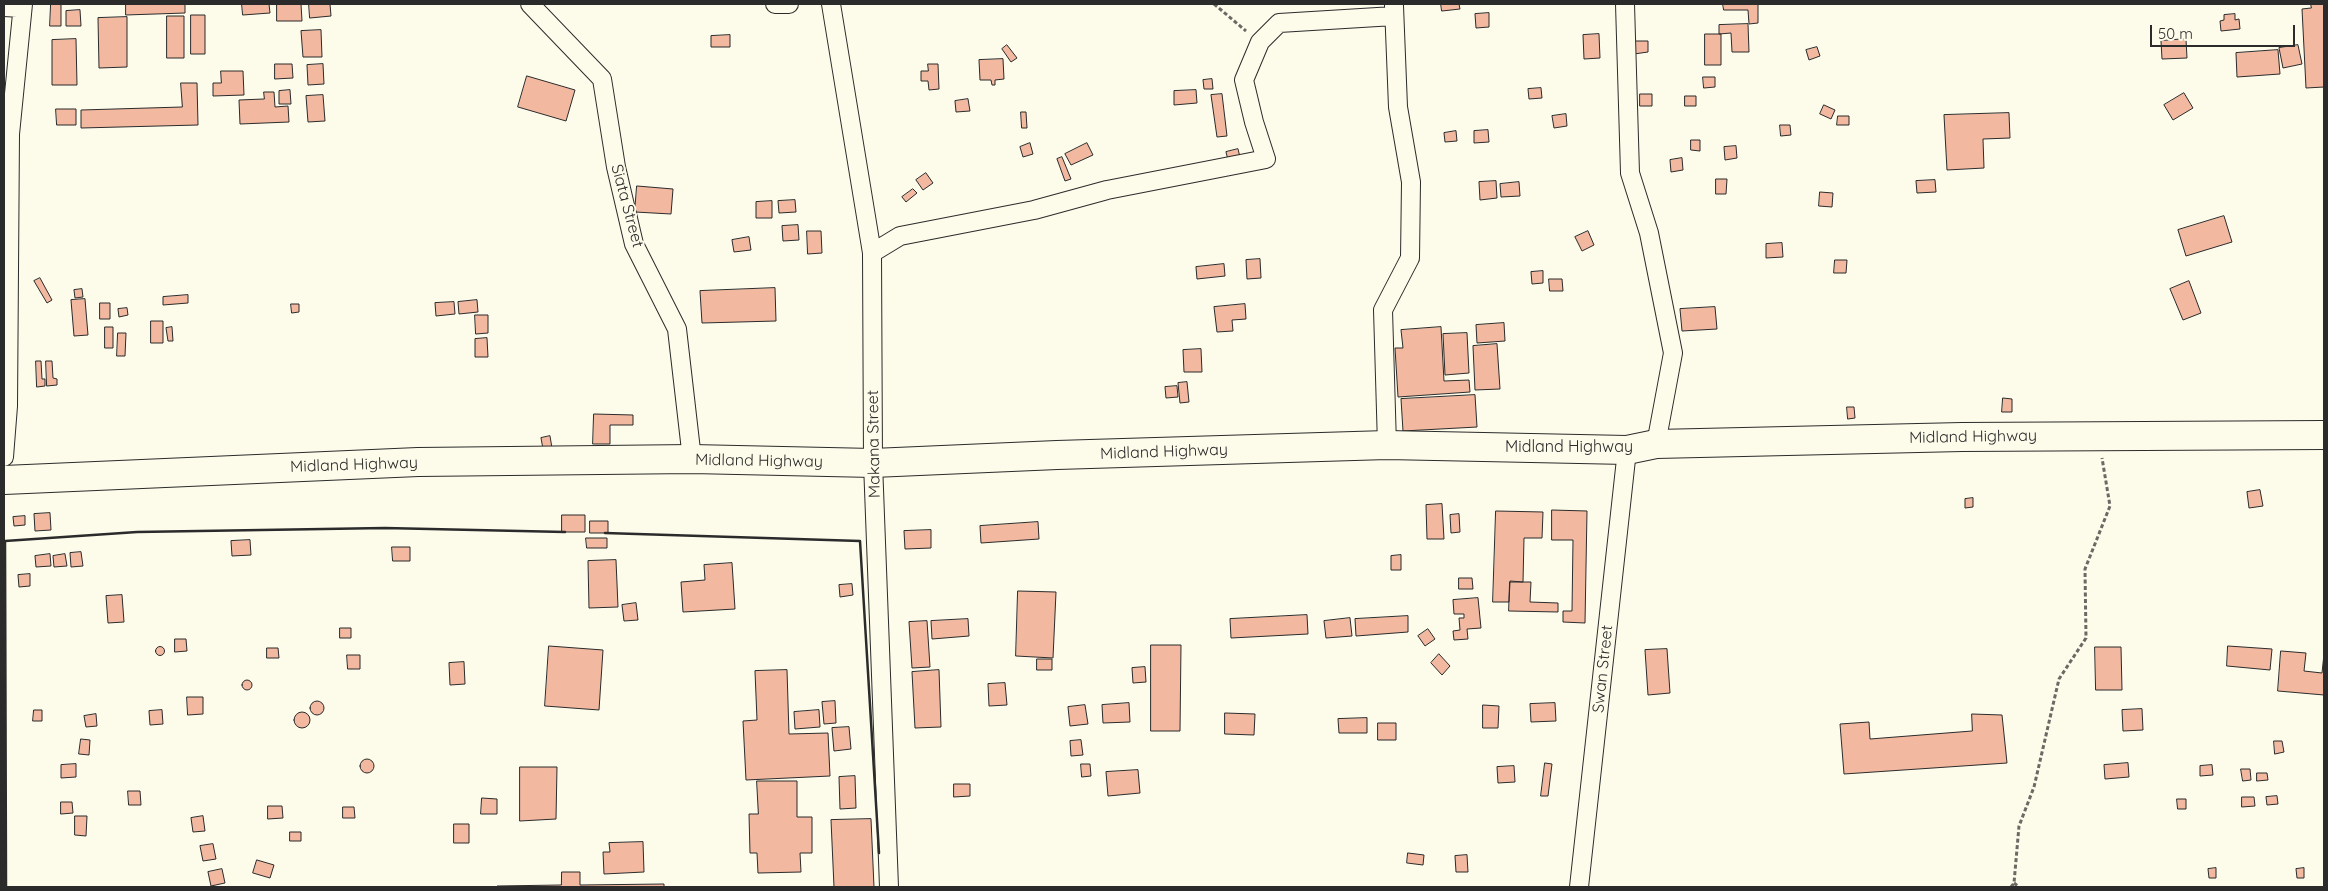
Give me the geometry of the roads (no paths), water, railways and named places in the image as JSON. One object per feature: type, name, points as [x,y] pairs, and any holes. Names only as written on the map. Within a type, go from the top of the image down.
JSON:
[{"type":"main road","name":"Midland Highway","points":[[4,480],[418,462],[692,459],[873,463],[1057,454],[1387,445],[1626,450],[1656,444],[2097,435],[2324,435]]},
{"type":"street","name":"Siata Street","points":[[530,4],[602,79],[616,167],[634,244],[678,329],[692,459]]},
{"type":"street","points":[[775,4],[789,4]]},
{"type":"street","name":"Makana Street","points":[[831,4],[872,253],[873,463],[889,887]]},
{"type":"street","points":[[1625,4],[1630,173],[1649,233],[1673,353],[1656,444]]},
{"type":"street","points":[[4,7],[23,6],[10,134],[8,406],[4,457]]},
{"type":"street","points":[[872,253],[900,236],[1034,210],[1107,190],[1266,159],[1254,122],[1244,80],[1260,42],[1279,22],[1394,10],[1398,107],[1411,182],[1410,258],[1383,310],[1387,445]]},
{"type":"street","name":"Swan Street","points":[[1579,887],[1626,450]]}]
